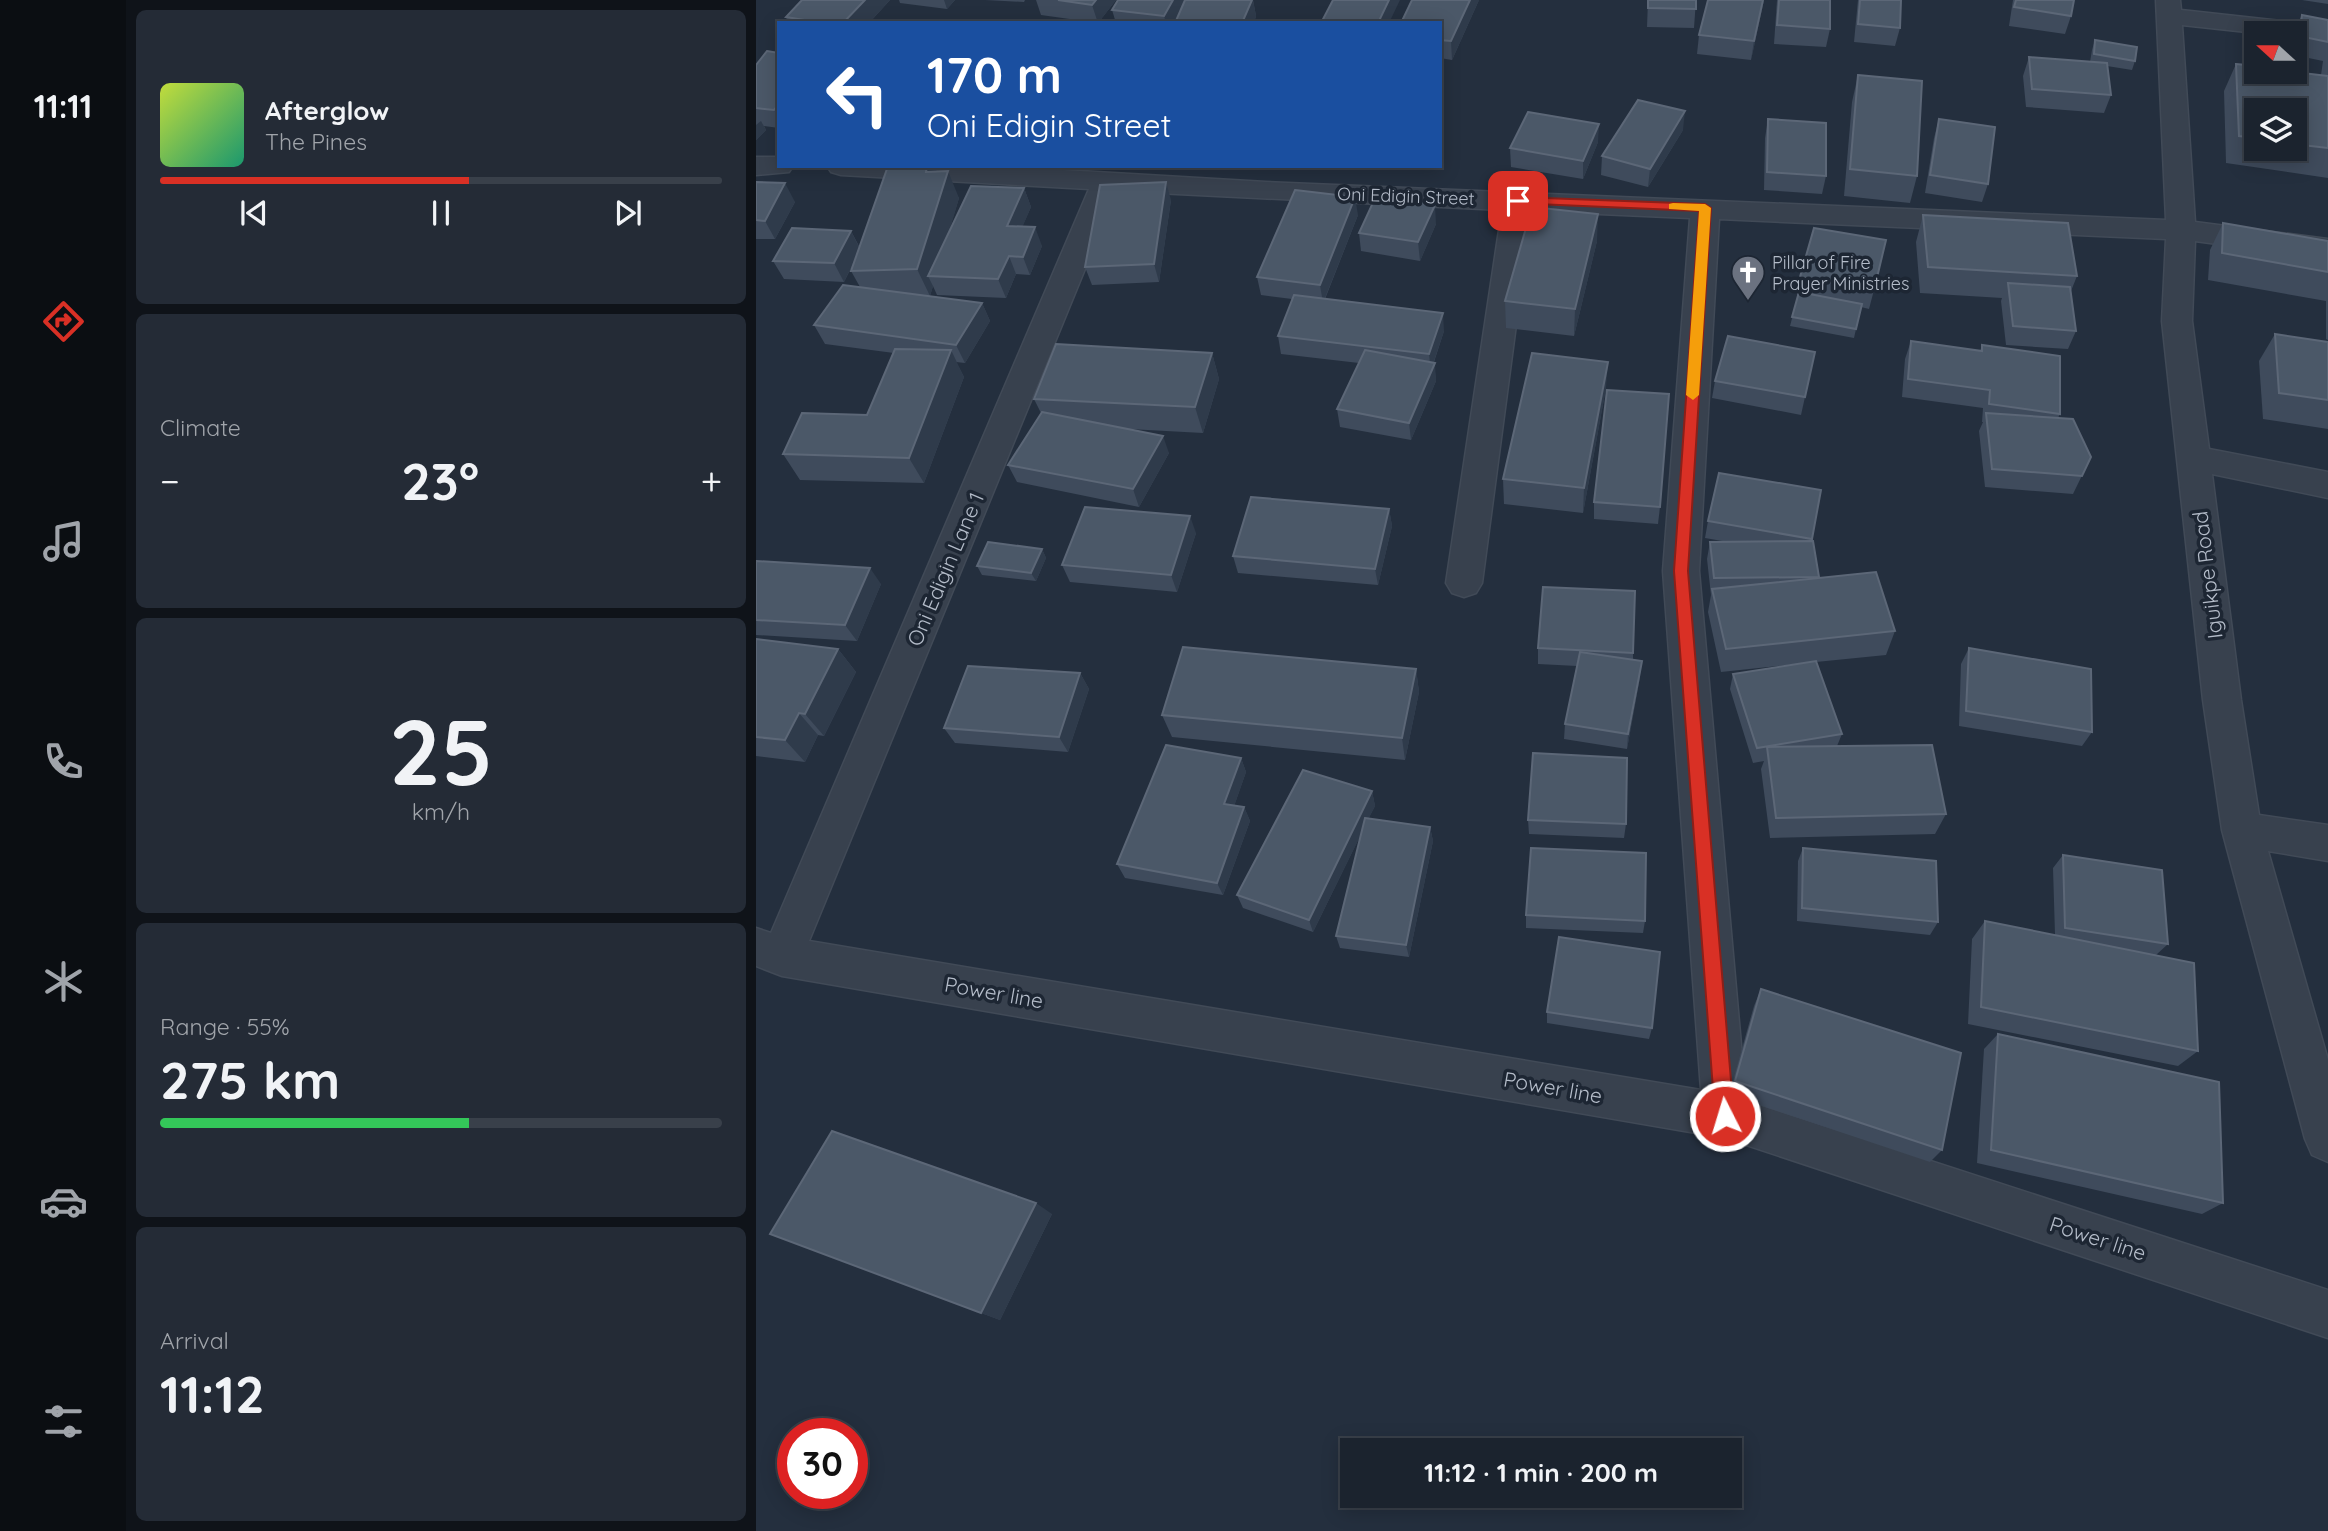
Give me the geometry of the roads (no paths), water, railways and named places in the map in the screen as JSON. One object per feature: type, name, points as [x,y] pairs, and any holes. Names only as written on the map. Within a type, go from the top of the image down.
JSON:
[{"type":"street","points":[[2169,8],[2328,34]]},
{"type":"street","name":"Iguikpe Road","points":[[2169,8],[2181,230],[2177,321],[2222,700],[2242,830],[2328,1139]]},
{"type":"street","points":[[756,166],[777,166]]},
{"type":"street","name":"Oni Edigin Street","points":[[876,168],[1266,191],[2181,230],[2328,249]]},
{"type":"street","name":"Oni Edigin Lane 1","points":[[769,952],[1107,181]]},
{"type":"street","points":[[1464,583],[1518,201]]},
{"type":"street","points":[[1705,208],[1681,571],[1725,1116]]},
{"type":"street","points":[[2194,458],[2328,485]]},
{"type":"street","points":[[2242,830],[2328,843]]},
{"type":"street","name":"Power line","points":[[769,952],[1725,1116],[2328,1314]]},
{"type":"place","name":"Pillar of Fire Prayer Ministries","points":[[1748,302]]}]
